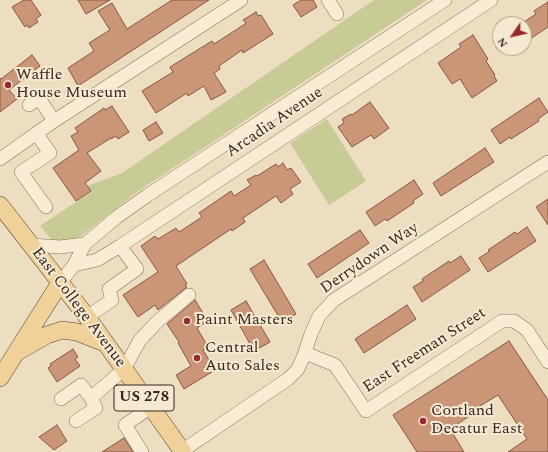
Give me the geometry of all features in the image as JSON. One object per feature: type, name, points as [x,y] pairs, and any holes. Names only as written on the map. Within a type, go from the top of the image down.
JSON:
[{"type":"main road","name":"East College Avenue","points":[[0,205],[87,317],[182,451]]},
{"type":"main road","points":[[0,378],[60,283]]},
{"type":"main road","points":[[16,353],[47,335],[62,330],[77,332],[106,344]]},
{"type":"street","points":[[0,159],[54,121],[241,0]]},
{"type":"street","points":[[328,0],[337,14]]},
{"type":"street","name":"Arcadia Avenue","points":[[60,283],[74,265],[85,244],[117,217],[148,195],[445,0]]},
{"type":"street","name":"Arcadia Avenue","points":[[74,265],[97,260],[120,246],[491,0]]},
{"type":"street","points":[[29,105],[39,98],[54,121]]},
{"type":"street","points":[[36,133],[50,152],[21,172],[46,207]]},
{"type":"street","name":"Derrydown Way","points":[[182,451],[288,379],[298,369],[319,316],[334,300],[548,162]]},
{"type":"street","points":[[31,245],[60,247],[85,244]]},
{"type":"street","points":[[87,317],[112,300],[109,289],[136,269],[120,246]]},
{"type":"street","points":[[91,398],[124,369],[140,340],[158,321],[189,296]]},
{"type":"street","name":"East Freeman Street","points":[[305,354],[335,365],[366,411],[502,321],[514,321],[527,330],[548,362]]},
{"type":"street","points":[[61,399],[82,385],[91,398],[96,408],[76,421]]},
{"type":"street","points":[[142,452],[125,425],[151,407]]},
{"type":"green space","points":[[374,0],[427,0],[137,192],[76,240],[58,242],[51,239],[40,226],[91,192],[87,186],[122,173]]},
{"type":"green space","points":[[327,119],[366,181],[329,205],[290,143]]},
{"type":"building","points":[[24,0],[31,0],[41,15],[36,19],[38,22],[29,28],[28,25],[25,27],[12,7]]},
{"type":"building","points":[[78,0],[110,0],[86,14]]},
{"type":"building","points":[[172,0],[209,0],[78,86],[68,68],[94,51],[89,43],[110,30],[98,11],[112,3],[127,29]]},
{"type":"building","points":[[301,0],[313,0],[317,7],[301,17],[293,5]]},
{"type":"building","points":[[548,2],[548,27],[532,38],[532,17],[536,14],[534,11]]},
{"type":"building","points":[[256,12],[258,16],[261,15],[273,34],[243,53],[242,50],[219,66],[220,69],[214,73],[226,92],[211,100],[204,86],[188,96],[187,93],[156,113],[142,91],[173,72],[170,67],[212,41],[214,44],[246,23],[243,20]]},
{"type":"building","points":[[473,35],[488,59],[486,61],[497,81],[472,98],[460,79],[452,84],[438,63],[461,47],[459,44]]},
{"type":"building","name":"Waffle House Museum","points":[[32,55],[40,66],[9,90],[17,99],[0,112],[0,78],[1,79]]},
{"type":"building","points":[[539,98],[548,112],[538,119],[539,121],[511,139],[510,137],[500,144],[491,130]]},
{"type":"building","points":[[370,102],[389,128],[374,139],[371,135],[352,147],[338,127],[344,123],[342,119],[351,114],[352,115]]},
{"type":"building","points":[[112,106],[129,132],[118,139],[116,136],[111,138],[87,153],[101,171],[85,183],[91,191],[76,201],[53,168],[79,150],[71,136],[78,132],[75,128],[104,108],[105,110]]},
{"type":"building","points":[[156,122],[163,133],[149,141],[143,130]]},
{"type":"building","points":[[485,148],[494,162],[441,196],[433,183]]},
{"type":"building","points":[[283,163],[287,170],[291,168],[301,182],[290,189],[293,194],[281,203],[276,196],[243,218],[245,222],[232,231],[231,229],[176,266],[187,284],[185,285],[187,287],[158,310],[155,305],[138,317],[123,295],[158,272],[141,246],[155,236],[158,239],[176,228],[179,232],[202,217],[199,213],[231,191],[234,196],[251,185],[247,180],[256,175],[257,176],[276,164],[278,167]]},
{"type":"building","points":[[414,180],[423,194],[413,201],[414,203],[387,221],[385,219],[375,226],[366,212]]},
{"type":"building","points":[[548,199],[548,225],[536,207]]},
{"type":"building","points":[[527,227],[536,241],[488,272],[479,258],[490,251],[488,250],[515,232],[517,234]]},
{"type":"building","points":[[360,230],[369,243],[317,278],[308,264]]},
{"type":"building","points":[[461,256],[470,270],[422,302],[413,287],[423,281],[422,279],[449,261],[450,263]]},
{"type":"building","points":[[264,260],[296,314],[282,322],[250,269]]},
{"type":"building","points":[[195,300],[208,321],[197,328],[208,347],[203,350],[215,370],[184,389],[176,375],[191,366],[178,343],[179,342],[167,324]]},
{"type":"building","points":[[246,301],[270,342],[254,351],[231,310]]},
{"type":"building","points":[[407,305],[416,319],[364,353],[355,339]]},
{"type":"building","points":[[509,341],[548,400],[548,452],[508,452],[527,439],[498,395],[475,409],[477,411],[450,429],[464,452],[417,452],[393,415]]},
{"type":"building","points":[[73,349],[78,357],[75,359],[80,366],[57,382],[48,368],[51,366],[50,364]]},
{"type":"building","points":[[57,425],[67,441],[54,450],[39,437]]},
{"type":"building","points":[[124,438],[133,452],[102,452]]},
{"type":"place","name":"Waffle House Museum","points":[[8,85]]},
{"type":"place","name":"Paint Masters","points":[[187,321]]},
{"type":"place","name":"Central Auto Sales","points":[[197,358]]},
{"type":"place","name":"Cortland Decatur East","points":[[423,421]]}]
